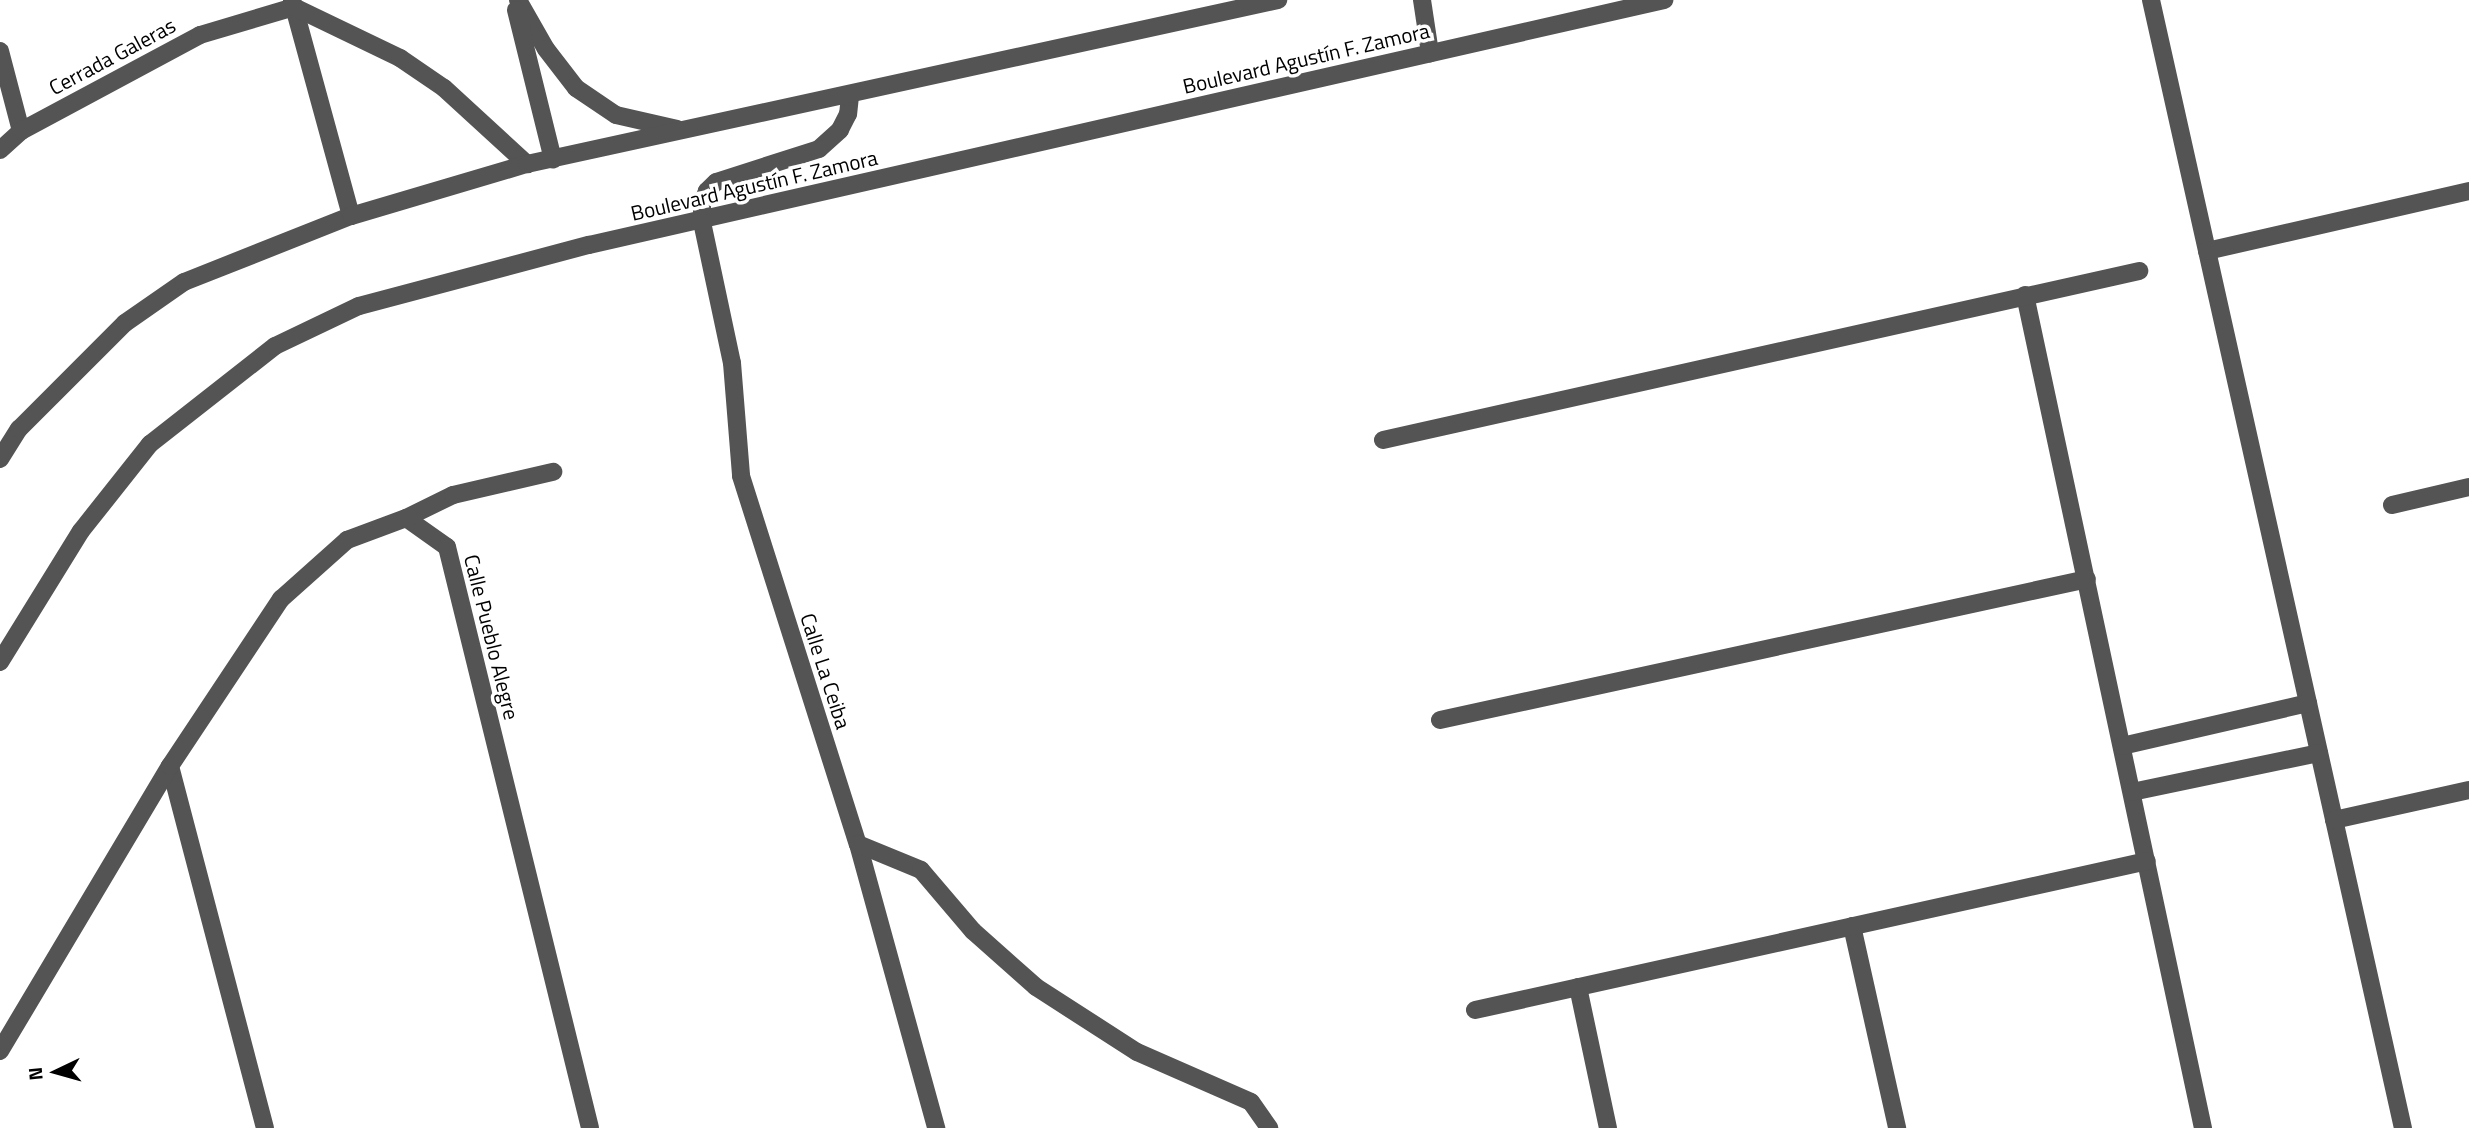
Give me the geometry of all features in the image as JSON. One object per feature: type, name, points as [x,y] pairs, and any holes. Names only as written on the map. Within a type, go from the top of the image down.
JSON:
[{"type":"street","points":[[516,0],[546,49],[576,88],[616,116],[684,131]]},
{"type":"street","points":[[516,0],[553,159]]},
{"type":"street","points":[[0,459],[19,429],[125,323],[184,282],[351,216],[527,164],[850,96],[1278,0]]},
{"type":"street","points":[[1422,0],[1430,53]]},
{"type":"street","name":"Boulevard Agustín F. Zamora","points":[[0,662],[81,531],[150,444],[275,346],[359,306],[589,245],[702,222],[1664,0]]},
{"type":"street","points":[[2151,0],[2403,1128]]},
{"type":"street","points":[[293,4],[400,58],[444,88],[527,164]]},
{"type":"street","points":[[293,4],[351,216]]},
{"type":"street","name":"Cerrada Galeras","points":[[0,150],[21,131],[200,34],[293,4]]},
{"type":"street","points":[[0,51],[21,131]]},
{"type":"street","points":[[702,222],[702,204],[707,191],[716,182],[818,149],[840,130],[848,114],[850,96]]},
{"type":"street","points":[[2207,251],[2469,191]]},
{"type":"street","name":"Calle La Ceiba","points":[[702,222],[732,363],[741,476],[858,844],[936,1128]]},
{"type":"street","points":[[1383,440],[2139,271]]},
{"type":"street","points":[[2025,295],[2203,1128]]},
{"type":"street","points":[[0,1051],[170,766],[281,599],[348,540],[407,518],[453,495],[553,472]]},
{"type":"street","points":[[2392,505],[2469,487]]},
{"type":"street","name":"Calle Pueblo Alegre","points":[[407,518],[447,547],[590,1128]]},
{"type":"street","points":[[1440,720],[2087,579]]},
{"type":"street","points":[[2122,746],[2308,703]]},
{"type":"street","points":[[2132,792],[2319,753]]},
{"type":"street","points":[[170,766],[265,1128]]},
{"type":"street","points":[[2334,820],[2469,790]]},
{"type":"street","points":[[858,844],[922,870],[973,931],[1036,987],[1137,1052],[1251,1102],[1269,1128]]},
{"type":"street","points":[[1475,1010],[2147,861]]},
{"type":"street","points":[[1852,926],[1897,1128]]},
{"type":"street","points":[[1578,987],[1608,1128]]}]
